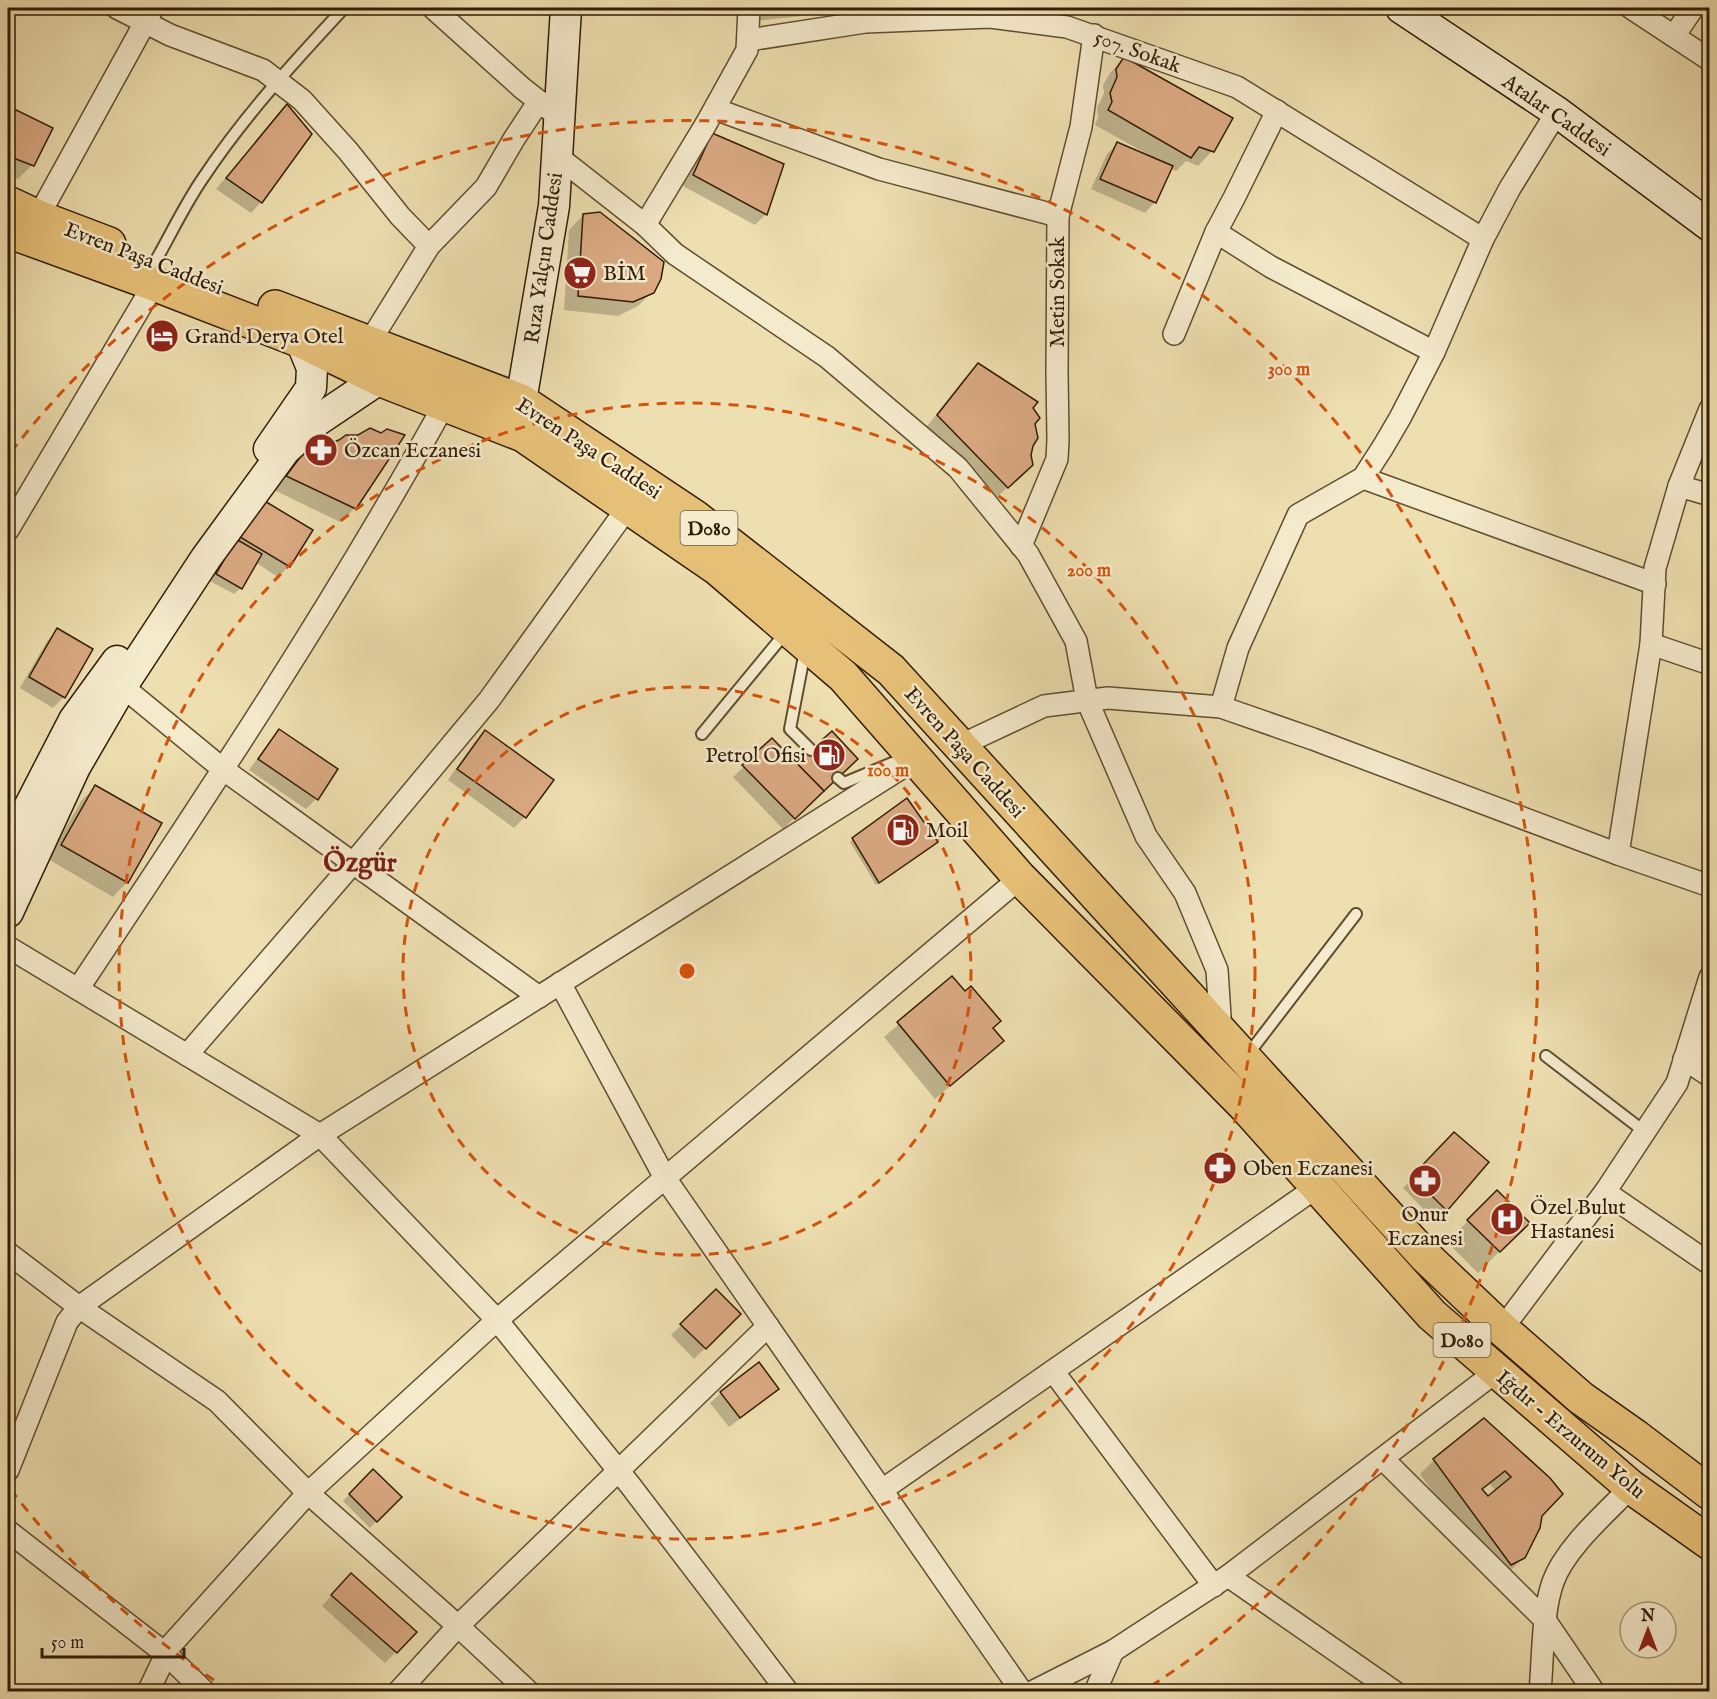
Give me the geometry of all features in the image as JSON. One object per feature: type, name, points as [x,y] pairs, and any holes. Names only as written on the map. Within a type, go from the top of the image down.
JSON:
[{"type":"highway","name":"Evren Paşa Caddesi","points":[[8,203],[379,379],[523,435],[718,569],[843,676],[912,758],[1020,878],[1244,1105]]},
{"type":"highway","name":"Evren Paşa Caddesi","points":[[8,231],[155,273],[369,343],[521,401],[695,517],[891,670],[1251,1066]]},
{"type":"highway","name":"Iğdır - Erzurum Yolu","points":[[1251,1066],[1425,1256],[1502,1329],[1581,1398],[1710,1493]]},
{"type":"highway","name":"Iğdır - Erzurum Yolu","points":[[1244,1105],[1432,1315],[1631,1486],[1710,1543]]},
{"type":"street","points":[[117,8],[148,15],[170,35],[263,70],[310,109],[348,151],[400,216],[429,246]]},
{"type":"street","points":[[369,343],[429,246],[486,187],[514,139],[549,110],[433,8]]},
{"type":"street","name":"Rıza Yalçın Caddesi","points":[[523,435],[521,401],[554,206],[557,156],[549,110],[566,8]]},
{"type":"street","points":[[645,225],[715,109],[747,50],[749,8]]},
{"type":"street","name":"Atalar Caddesi","points":[[1401,8],[1557,112],[1710,226]]},
{"type":"street","points":[[1631,8],[1710,60]]},
{"type":"street","points":[[1674,36],[1693,8]]},
{"type":"street","name":"507. Sokak","points":[[749,40],[865,22],[989,12],[1067,27],[1237,87],[1484,239]]},
{"type":"street","points":[[38,217],[148,15]]},
{"type":"street","name":"Metin Sokak","points":[[1021,546],[1057,459],[1059,440],[1058,216],[1081,126],[1094,35]]},
{"type":"street","points":[[715,109],[879,169],[1058,216]]},
{"type":"street","points":[[1174,334],[1215,232],[1277,111]]},
{"type":"street","points":[[1221,707],[1238,648],[1298,514],[1363,478],[1400,418],[1434,352],[1484,239],[1510,188],[1557,112]]},
{"type":"street","points":[[557,156],[645,225],[675,254],[827,357],[957,468],[1028,554],[1076,641],[1087,700],[1146,836],[1185,893],[1217,970],[1221,1032]]},
{"type":"street","points":[[1215,232],[1271,267],[1434,352]]},
{"type":"street","points":[[8,530],[155,273]]},
{"type":"street","points":[[8,848],[74,720],[219,523],[311,388],[312,368],[301,341]]},
{"type":"street","points":[[8,912],[75,767],[122,686],[206,558],[285,450],[318,420],[379,379]]},
{"type":"street","points":[[78,990],[224,770],[393,497],[444,405]]},
{"type":"street","points":[[1618,854],[1651,644],[1655,568],[1679,486],[1710,409]]},
{"type":"street","points":[[1363,478],[1654,585]]},
{"type":"street","points":[[1679,486],[1710,495]]},
{"type":"street","points":[[187,1055],[354,862],[489,700],[628,507]]},
{"type":"street","points":[[1651,644],[1710,664]]},
{"type":"street","points":[[122,686],[224,770],[539,997]]},
{"type":"street","points":[[959,746],[1044,706],[1108,698],[1221,707],[1710,886]]},
{"type":"street","points":[[8,1470],[67,1322],[79,1307],[320,1135],[912,758]]},
{"type":"street","points":[[148,1692],[170,1646],[308,1493],[497,1320],[1020,878]]},
{"type":"street","points":[[8,947],[320,1135],[497,1320],[618,1470],[788,1692]]},
{"type":"street","points":[[1502,1329],[1605,1192],[1677,1083],[1710,977]]},
{"type":"street","points":[[560,983],[665,1178],[1022,1692]]},
{"type":"street","points":[[1686,1052],[1710,1053]]},
{"type":"street","points":[[1686,1052],[1710,1076]]},
{"type":"street","points":[[882,1490],[1317,1187]]},
{"type":"street","points":[[1605,1192],[1710,1264]]},
{"type":"street","points":[[8,1252],[79,1307],[217,1401],[308,1493],[530,1692]]},
{"type":"street","points":[[398,1692],[458,1626],[768,1326]]},
{"type":"street","points":[[1053,1371],[1221,1581],[1395,1692]]},
{"type":"street","points":[[1032,1692],[1113,1651],[1221,1581],[1497,1371]]},
{"type":"street","points":[[1383,1458],[1545,1620],[1594,1692]]},
{"type":"street","points":[[1540,1692],[1545,1620],[1553,1582],[1567,1555],[1631,1486]]},
{"type":"street","points":[[8,1531],[166,1654],[205,1692]]},
{"type":"street","points":[[1095,1692],[1113,1651]]},
{"type":"lane","points":[[155,273],[202,178],[277,81],[344,8]]},
{"type":"lane","points":[[702,734],[797,637]]},
{"type":"lane","points":[[797,637],[790,729],[811,750]]},
{"type":"lane","points":[[838,778],[844,783],[912,758]]},
{"type":"lane","points":[[1251,1066],[1356,915]]},
{"type":"lane","points":[[1546,1056],[1645,1132]]},
{"type":"building","points":[[1124,57],[1233,118],[1214,152],[1199,147],[1191,158],[1108,110],[1112,102],[1110,93],[1117,77],[1116,69]]},
{"type":"building","points":[[287,104],[312,134],[262,203],[226,178]]},
{"type":"building","points":[[8,106],[53,128],[34,166],[8,156]]},
{"type":"building","points":[[712,133],[784,164],[767,215],[693,175]]},
{"type":"building","points":[[1117,142],[1173,166],[1156,203],[1100,179]]},
{"type":"building","points":[[600,212],[664,262],[661,279],[654,293],[633,302],[578,296],[583,214]]},
{"type":"building","points":[[978,363],[1038,402],[1033,408],[1040,418],[1035,424],[1038,438],[1031,455],[1033,465],[1008,488],[937,415]]},
{"type":"building","points":[[370,428],[381,433],[387,429],[405,435],[356,509],[286,476],[301,456],[309,450],[339,440],[346,435],[358,435]]},
{"type":"building","points":[[263,500],[313,530],[290,567],[240,537]]},
{"type":"building","points":[[236,539],[262,554],[242,589],[216,574]]},
{"type":"building","points":[[57,628],[93,649],[65,698],[29,677]]},
{"type":"building","points":[[279,729],[338,769],[318,800],[258,759]]},
{"type":"building","points":[[485,730],[554,780],[526,818],[457,769]]},
{"type":"building","points":[[832,731],[858,759],[824,791],[796,763]]},
{"type":"building","points":[[772,738],[824,791],[795,819],[742,765]]},
{"type":"building","points":[[95,785],[162,823],[128,883],[61,845]]},
{"type":"building","points":[[907,798],[938,842],[879,883],[852,838]]},
{"type":"building","points":[[952,976],[965,991],[971,986],[1001,1021],[993,1028],[1004,1041],[950,1086],[897,1022]]},
{"type":"building","points":[[1454,1132],[1489,1162],[1447,1211],[1412,1176]]},
{"type":"building","points":[[1497,1190],[1530,1223],[1500,1252],[1467,1220]]},
{"type":"building","points":[[716,1289],[741,1314],[706,1349],[680,1324]]},
{"type":"building","points":[[759,1362],[779,1389],[740,1418],[720,1392]]},
{"type":"building","points":[[1484,1418],[1550,1478],[1563,1494],[1542,1516],[1540,1528],[1525,1558],[1511,1565],[1433,1459]],"holes":[[[1505,1471],[1511,1477],[1488,1496],[1482,1489]]]},
{"type":"building","points":[[373,1469],[402,1497],[377,1522],[349,1494]]},
{"type":"building","points":[[351,1573],[417,1632],[397,1653],[331,1595]]},
{"type":"place","name":"BİM","points":[[580,273]]},
{"type":"place","name":"Grand Derya Otel","points":[[162,336]]},
{"type":"place","name":"Özcan Eczanesi","points":[[321,450]]},
{"type":"place","name":"Petrol Ofisi","points":[[829,755]]},
{"type":"place","name":"Moil","points":[[903,830]]},
{"type":"place","name":"Oben Eczanesi","points":[[1220,1168]]},
{"type":"place","name":"Onur Eczanesi","points":[[1425,1181]]},
{"type":"place","name":"Özel Bulut Hastanesi","points":[[1507,1219]]},
{"type":"district","name":"Özgür","points":[[360,862]]}]
